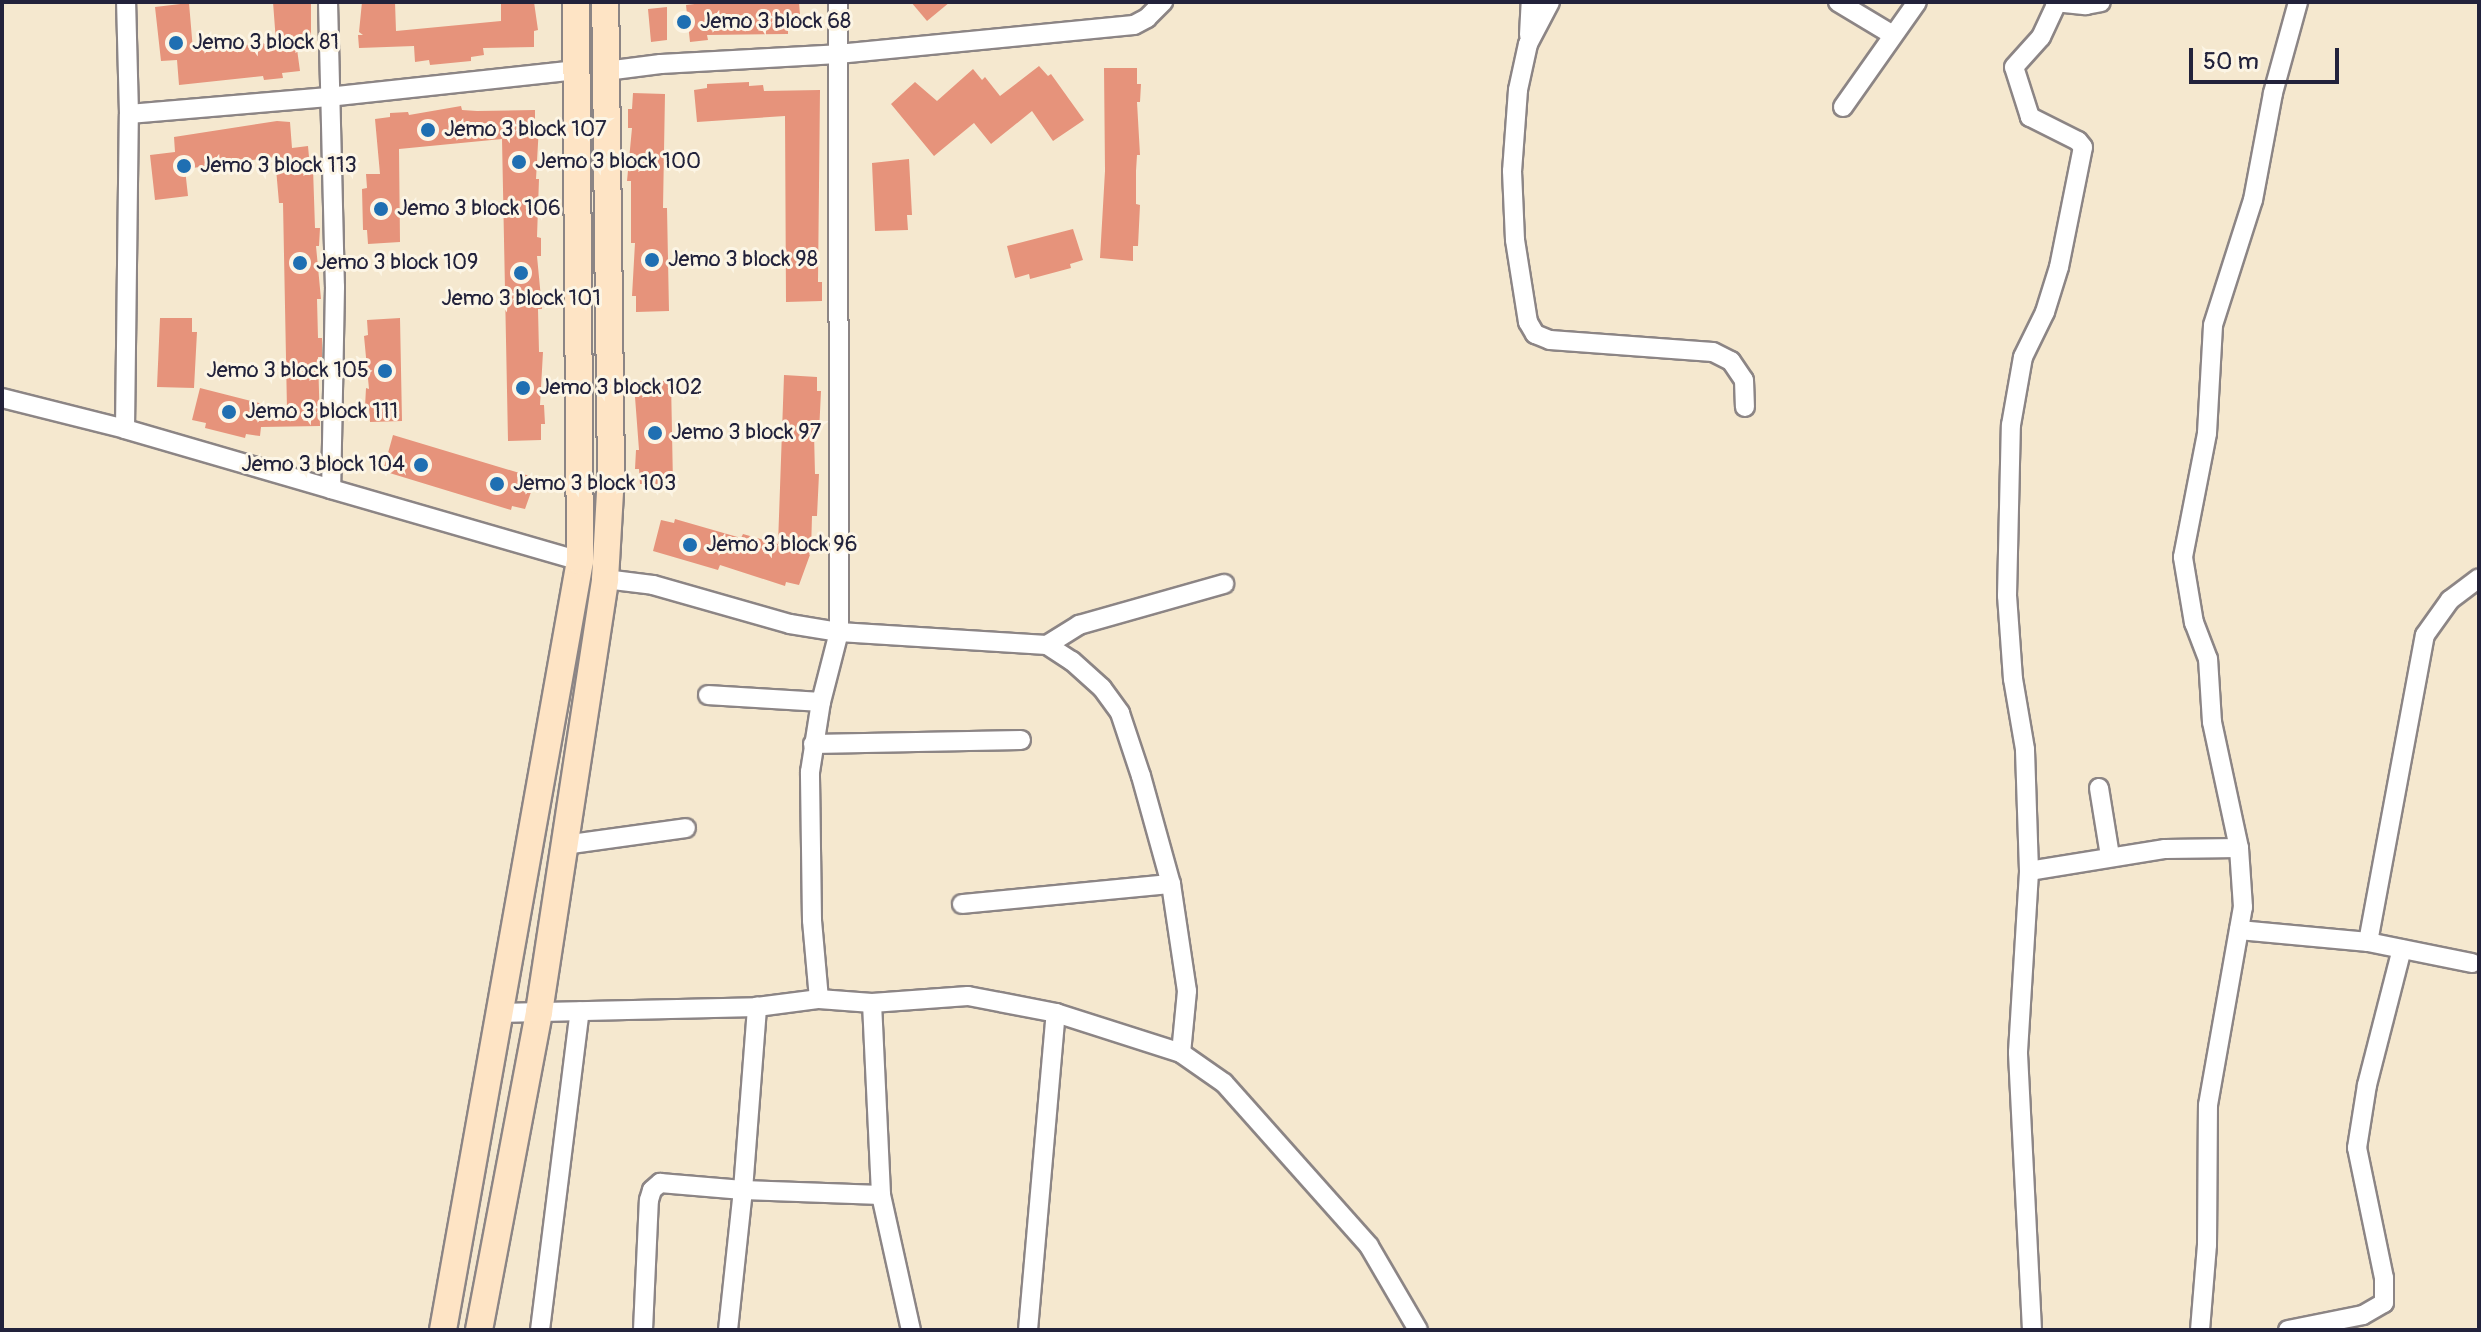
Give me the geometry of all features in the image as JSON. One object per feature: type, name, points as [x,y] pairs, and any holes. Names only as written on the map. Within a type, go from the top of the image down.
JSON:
[{"type":"street","points":[[125,429],[129,114],[126,2]]},
{"type":"street","points":[[328,2],[335,287],[331,489]]},
{"type":"street","points":[[443,1330],[580,561],[576,2]]},
{"type":"street","points":[[479,1330],[539,1012],[605,579],[611,476],[605,2]]},
{"type":"street","points":[[819,999],[812,920],[810,772],[821,702],[839,632],[838,2]]},
{"type":"street","points":[[606,71],[661,64],[838,54],[1134,25],[1147,18],[1163,2]]},
{"type":"street","points":[[1531,2],[1528,44],[1518,90],[1512,171],[1515,240],[1528,322],[1535,334],[1550,340],[1713,352],[1731,361],[1744,380],[1745,407]]},
{"type":"street","points":[[1528,44],[1550,2]]},
{"type":"street","points":[[1838,2],[1893,35]]},
{"type":"street","points":[[1843,107],[1917,2]]},
{"type":"street","points":[[2032,1330],[2018,1052],[2029,871],[2025,749],[2013,679],[2007,596],[2011,425],[2023,357],[2045,312],[2059,267],[2083,147],[2078,141],[2030,117],[2014,67],[2041,37],[2056,2],[2086,5],[2101,2]]},
{"type":"street","points":[[2200,1330],[2207,1245],[2208,1105],[2243,907],[2239,848],[2212,722],[2208,659],[2194,623],[2183,557],[2207,433],[2213,325],[2253,200],[2273,93],[2298,2]]},
{"type":"street","points":[[129,114],[328,97],[575,70]]},
{"type":"street","points":[[2,398],[125,429],[580,561]]},
{"type":"street","points":[[580,478],[611,476]]},
{"type":"street","points":[[2368,942],[2425,635],[2450,600],[2479,578]]},
{"type":"street","points":[[605,579],[653,585],[790,624],[839,632],[1047,645],[1072,661],[1102,688],[1120,713],[1171,884],[1187,991],[1181,1053]]},
{"type":"street","points":[[1047,645],[1079,625],[1224,584]]},
{"type":"street","points":[[708,695],[821,702]]},
{"type":"street","points":[[813,744],[1021,740]]},
{"type":"street","points":[[2099,788],[2110,856]]},
{"type":"street","points":[[564,845],[686,828]]},
{"type":"street","points":[[2029,871],[2165,849],[2239,848]]},
{"type":"street","points":[[962,904],[1171,884]]},
{"type":"street","points":[[2239,930],[2368,942],[2472,963]]},
{"type":"street","points":[[2288,1330],[2363,1315],[2384,1303],[2384,1278],[2357,1148],[2367,1085],[2402,949]]},
{"type":"street","points":[[498,1013],[757,1007],[819,999],[872,1003],[968,996],[1056,1013],[1181,1053],[1224,1083],[1369,1246],[1418,1330]]},
{"type":"street","points":[[872,1003],[881,1195],[911,1330]]},
{"type":"street","points":[[728,1330],[743,1190],[757,1007]]},
{"type":"street","points":[[540,1330],[580,1011]]},
{"type":"street","points":[[1028,1330],[1056,1013]]},
{"type":"street","points":[[643,1330],[652,1190],[660,1183],[743,1190],[881,1195]]},
{"type":"building","points":[[273,2],[311,2],[311,48],[297,49],[300,71],[282,73],[283,78],[264,80],[263,76],[179,85],[177,60],[161,61],[155,7],[189,3],[193,50],[276,42]]},
{"type":"building","points":[[362,2],[395,2],[396,31],[501,21],[501,2],[534,2],[538,30],[534,31],[534,47],[483,48],[484,55],[471,57],[471,61],[430,65],[429,60],[415,62],[414,46],[359,48],[358,35],[363,35],[359,32]]},
{"type":"building","points":[[799,2],[801,28],[788,30],[788,34],[707,35],[708,40],[690,42],[686,5]]},
{"type":"building","points":[[911,2],[950,2],[927,21]]},
{"type":"building","points":[[667,7],[667,40],[651,42],[648,9]]},
{"type":"building","points":[[1039,66],[1048,76],[1051,74],[1084,120],[1053,141],[1032,111],[991,144],[974,123],[934,156],[891,104],[915,82],[937,101],[973,69],[982,80],[985,77],[1000,96]]},
{"type":"building","points":[[1104,68],[1137,68],[1137,84],[1141,84],[1140,102],[1137,102],[1140,155],[1137,155],[1136,171],[1136,204],[1140,205],[1138,246],[1133,246],[1133,261],[1100,258],[1105,171]]},
{"type":"building","points":[[749,82],[749,86],[763,85],[764,91],[820,90],[818,282],[822,282],[822,301],[786,302],[785,116],[697,122],[694,90],[707,88],[707,84]]},
{"type":"building","points":[[633,93],[665,94],[663,208],[667,208],[669,311],[636,312],[636,296],[632,296],[635,243],[631,243],[631,181],[627,181],[632,128],[628,128],[628,109],[632,109]]},
{"type":"building","points":[[461,106],[462,110],[477,111],[535,110],[535,126],[539,126],[536,179],[539,179],[537,237],[541,238],[541,256],[537,256],[542,309],[538,309],[539,352],[543,352],[540,405],[544,405],[545,424],[541,424],[541,440],[508,441],[502,139],[399,149],[400,242],[368,244],[367,230],[363,230],[362,189],[367,188],[366,174],[380,174],[375,119],[390,117],[390,113],[408,112],[409,115]]},
{"type":"building","points":[[277,121],[290,122],[292,148],[308,146],[310,168],[313,168],[315,228],[320,228],[319,246],[316,246],[321,299],[317,299],[318,338],[322,338],[322,357],[318,357],[320,426],[261,427],[260,436],[246,434],[245,438],[205,428],[206,423],[192,420],[200,388],[287,410],[283,203],[279,203],[275,157],[185,169],[188,196],[155,200],[150,155],[175,152],[174,137]]},
{"type":"building","points":[[909,159],[912,215],[907,215],[908,230],[875,231],[872,163]]},
{"type":"building","points":[[1073,229],[1083,260],[1070,264],[1071,268],[1030,279],[1029,274],[1015,278],[1007,246]]},
{"type":"building","points":[[160,318],[192,318],[192,332],[197,332],[194,388],[157,387]]},
{"type":"building","name":"Jemo 3 block 105","points":[[400,318],[402,421],[370,422],[369,407],[365,407],[366,388],[369,389],[364,336],[368,335],[367,320]]},
{"type":"building","points":[[784,375],[817,377],[817,391],[821,391],[819,433],[814,433],[815,474],[819,474],[817,516],[812,516],[811,552],[799,585],[786,582],[785,586],[720,565],[718,570],[653,551],[661,520],[674,523],[675,519],[741,538],[743,534],[778,544]]},
{"type":"building","name":"Jemo 3 block 97","points":[[638,381],[671,381],[673,484],[640,484],[639,469],[635,469],[636,450],[639,450],[635,397],[639,397]]},
{"type":"building","points":[[393,435],[536,478],[525,509],[512,506],[511,510],[383,471]]},
{"type":"place","name":"Jemo 3 block 68","points":[[684,22]]},
{"type":"place","name":"Jemo 3 block 81","points":[[176,43]]},
{"type":"place","name":"Jemo 3 block 107","points":[[428,130]]},
{"type":"place","name":"Jemo 3 block 100","points":[[519,162]]},
{"type":"place","name":"Jemo 3 block 113","points":[[184,166]]},
{"type":"place","name":"Jemo 3 block 106","points":[[381,209]]},
{"type":"place","name":"Jemo 3 block 98","points":[[652,260]]},
{"type":"place","name":"Jemo 3 block 109","points":[[300,263]]},
{"type":"place","name":"Jemo 3 block 101","points":[[521,273]]},
{"type":"place","name":"Jemo 3 block 105","points":[[385,371]]},
{"type":"place","name":"Jemo 3 block 102","points":[[523,388]]},
{"type":"place","name":"Jemo 3 block 111","points":[[229,412]]},
{"type":"place","name":"Jemo 3 block 97","points":[[655,433]]},
{"type":"place","name":"Jemo 3 block 104","points":[[421,465]]},
{"type":"place","name":"Jemo 3 block 103","points":[[497,484]]},
{"type":"place","name":"Jemo 3 block 96","points":[[690,545]]}]
